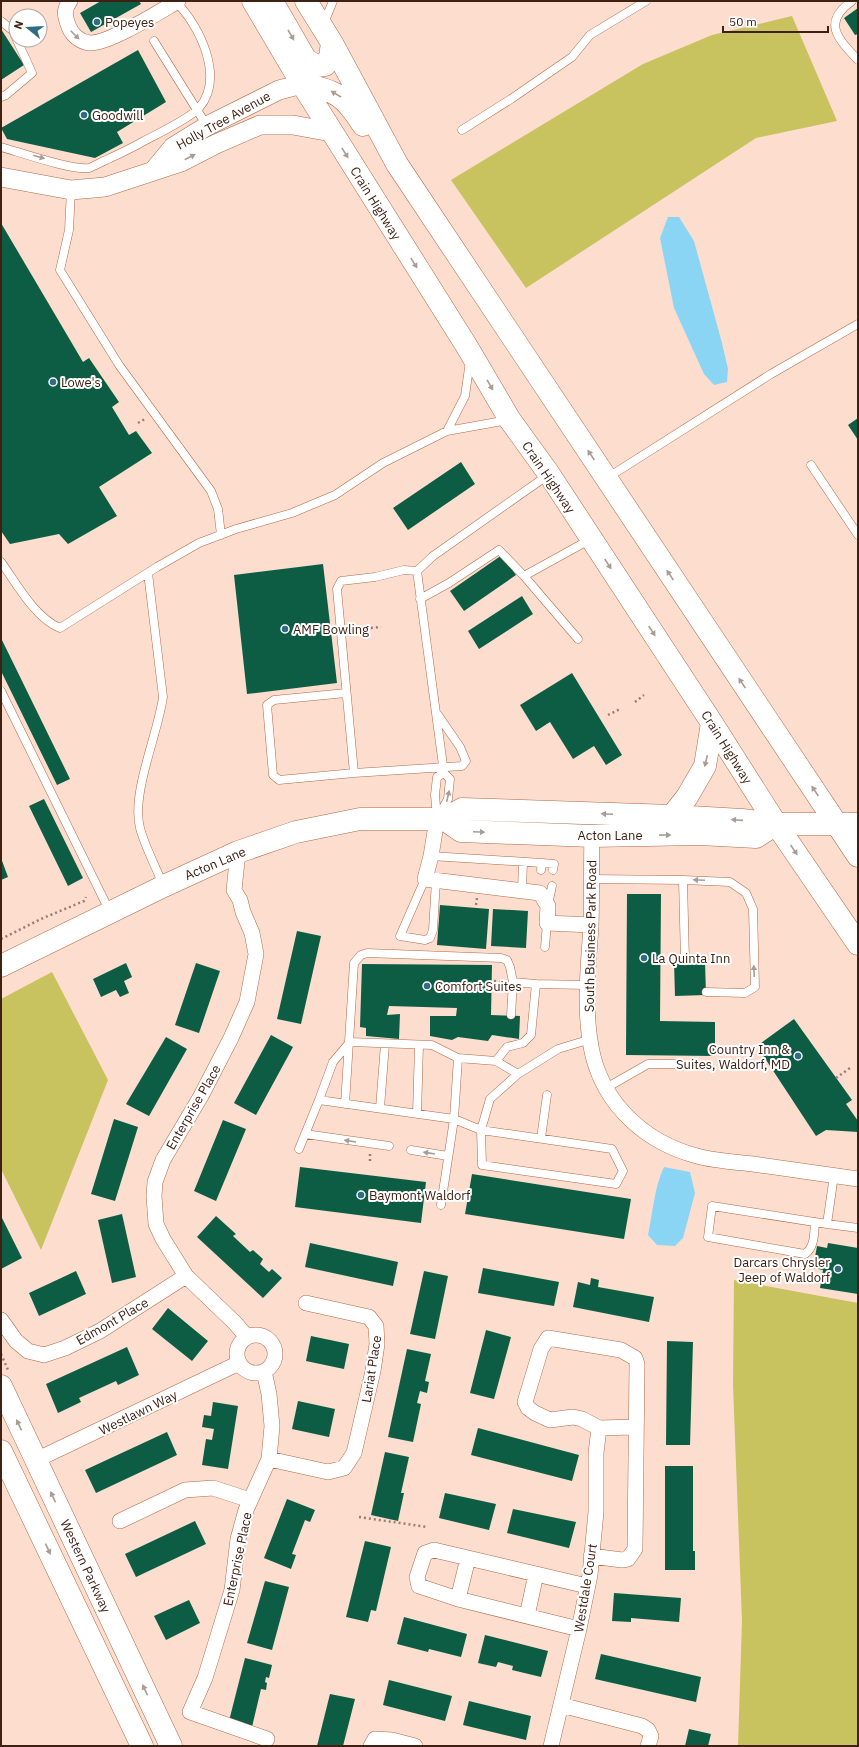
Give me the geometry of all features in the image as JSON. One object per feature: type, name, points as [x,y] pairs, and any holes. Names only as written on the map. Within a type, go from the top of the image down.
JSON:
[{"type":"main road","name":"Crain Highway","points":[[253,1],[331,132],[471,354],[510,420],[549,474],[712,723],[776,824],[858,944]]},
{"type":"main road","points":[[272,1],[306,60],[317,66],[325,65],[330,57],[327,35]]},
{"type":"main road","points":[[306,1],[327,35],[398,164],[858,856]]},
{"type":"main road","points":[[302,84],[330,90],[340,96],[353,108],[424,219],[448,261],[466,282],[491,304]]},
{"type":"main road","points":[[672,816],[687,797],[705,766],[712,723]]},
{"type":"main road","name":"Acton Lane","points":[[1,966],[164,886],[238,852],[296,832],[360,819],[440,819],[462,809],[672,816],[742,820],[776,824],[858,824]]},
{"type":"main road","name":"Acton Lane","points":[[440,819],[460,831],[592,836],[700,834],[756,837],[776,824]]},
{"type":"main road","name":"Western Parkway","points":[[1,1386],[171,1746]]},
{"type":"main road","name":"Western Parkway","points":[[1,1450],[142,1746]]},
{"type":"street","points":[[70,1],[66,6],[65,15],[71,31],[79,40],[89,43],[111,38],[176,1]]},
{"type":"street","name":"Holly Tree Avenue","points":[[154,170],[173,147],[207,126],[279,90],[302,84]]},
{"type":"street","name":"Holly Tree Avenue","points":[[1,177],[70,190],[105,187],[181,162],[216,144],[260,125],[293,125],[331,132]]},
{"type":"street","points":[[440,819],[431,856],[430,880],[522,890],[544,888],[548,906],[547,923],[591,925]]},
{"type":"street","name":"South Business Park Road","points":[[592,836],[591,925],[587,985],[591,1038],[593,1056],[606,1088],[621,1111],[636,1127],[667,1145],[697,1156],[858,1179]]},
{"type":"street","name":"Enterprise Place","points":[[238,852],[234,890],[240,900],[252,933],[256,954],[247,1002],[231,1038],[201,1096],[163,1160],[155,1182],[154,1196],[156,1224],[163,1239],[186,1276],[235,1323],[247,1337]]},
{"type":"street","name":"Edmont Place","points":[[1,1320],[16,1341],[28,1351],[44,1354],[65,1348],[100,1331],[186,1276]]},
{"type":"street","name":"Lariat Place","points":[[270,1459],[328,1472],[344,1468],[354,1453],[373,1371],[378,1335],[376,1326],[369,1317],[306,1303]]},
{"type":"street","points":[[258,1335],[269,1340],[273,1345],[275,1357],[269,1368],[264,1371],[252,1373],[247,1371],[239,1363],[237,1351],[239,1346],[247,1337],[258,1335]]},
{"type":"street","points":[[591,1556],[622,1560],[628,1559],[635,1549],[635,1427],[637,1364],[635,1358],[620,1350],[548,1338],[541,1349],[525,1402],[528,1408],[550,1420],[573,1417],[582,1419],[599,1428],[635,1427]]},
{"type":"street","name":"Westlawn Way","points":[[36,1460],[239,1363]]},
{"type":"street","name":"Enterprise Place","points":[[264,1371],[269,1394],[272,1426],[270,1459],[250,1500],[238,1539],[232,1590],[205,1678],[190,1712],[266,1739]]},
{"type":"street","name":"Westdale Court","points":[[552,1746],[579,1629],[587,1586],[596,1512],[596,1453],[599,1428]]},
{"type":"street","points":[[120,1521],[185,1490],[213,1488],[250,1500]]},
{"type":"street","points":[[579,1629],[458,1599],[419,1586],[417,1577],[425,1553],[434,1550],[587,1586]]},
{"type":"street","points":[[458,1599],[468,1558]]},
{"type":"street","points":[[527,1616],[536,1574]]},
{"type":"street","points":[[561,1705],[642,1726],[648,1730],[651,1736],[648,1746]]},
{"type":"street","points":[[371,1746],[375,1739],[392,1740],[415,1746]]},
{"type":"lane","points":[[1,147],[66,165],[89,168],[137,145],[197,110],[207,95],[210,66],[205,48],[195,27],[186,12],[176,1]]},
{"type":"lane","points":[[327,35],[333,1]]},
{"type":"lane","points":[[462,130],[511,99],[572,57],[590,35],[646,1]]},
{"type":"lane","points":[[852,1],[842,8],[835,23],[836,32],[858,60]]},
{"type":"lane","points":[[154,41],[207,126]]},
{"type":"lane","points":[[1,97],[6,95],[32,73],[21,48]]},
{"type":"lane","points":[[70,190],[69,230],[60,270],[119,365],[211,491],[218,509],[221,535]]},
{"type":"lane","points":[[606,478],[771,374],[858,324]]},
{"type":"lane","points":[[447,431],[465,396],[471,354]]},
{"type":"lane","points":[[1,562],[33,607],[50,624],[60,628],[199,543],[292,513],[335,495],[383,463],[447,431],[510,420]]},
{"type":"lane","points":[[811,465],[858,534]]},
{"type":"lane","points":[[354,773],[337,589],[341,581],[375,577],[404,570],[417,571],[433,556],[549,474]]},
{"type":"lane","points":[[524,576],[591,539]]},
{"type":"lane","points":[[420,599],[449,583],[499,550],[524,576],[578,640]]},
{"type":"lane","points":[[417,571],[437,712],[443,770],[450,778],[448,799],[440,819]]},
{"type":"lane","points":[[148,573],[163,697],[161,715],[143,778],[138,807],[140,828],[164,886]]},
{"type":"lane","points":[[1,691],[111,912]]},
{"type":"lane","points":[[346,693],[274,700],[267,705],[273,775],[279,780],[354,773],[443,770],[462,766],[466,761],[460,747],[437,712]]},
{"type":"lane","points":[[440,819],[435,795],[437,778],[443,770]]},
{"type":"lane","points":[[431,856],[523,862],[541,866],[554,864],[554,870]]},
{"type":"lane","points":[[522,890],[523,862]]},
{"type":"lane","points":[[591,878],[730,882],[746,893],[753,908],[755,987],[745,993],[706,992]]},
{"type":"lane","points":[[430,880],[433,930],[430,938],[425,940],[400,936],[430,880]]},
{"type":"lane","points":[[683,880],[685,961]]},
{"type":"lane","points":[[545,947],[547,923]]},
{"type":"lane","points":[[345,1104],[354,963],[360,956],[367,953],[502,958],[507,960],[513,982],[511,1016]]},
{"type":"lane","points":[[513,982],[587,985]]},
{"type":"lane","points":[[507,1047],[523,1043],[532,1035],[536,984]]},
{"type":"lane","points":[[496,1061],[507,1047],[508,1037]]},
{"type":"lane","points":[[319,1100],[454,1119],[481,1130],[612,1149],[623,1171],[616,1184],[482,1165],[481,1130],[490,1099],[518,1074],[558,1049],[591,1038]]},
{"type":"lane","points":[[350,1042],[432,1046],[458,1058],[496,1061],[518,1074]]},
{"type":"lane","points":[[299,1150],[333,1062],[350,1042]]},
{"type":"lane","points":[[380,1108],[385,1044]]},
{"type":"lane","points":[[417,1114],[419,1045]]},
{"type":"lane","points":[[441,1205],[454,1119],[458,1058]]},
{"type":"lane","points":[[606,1088],[648,1064],[683,1064]]},
{"type":"lane","points":[[541,1138],[547,1095]]},
{"type":"lane","points":[[305,1134],[389,1146]]},
{"type":"lane","points":[[411,1150],[448,1156]]},
{"type":"lane","points":[[827,1224],[834,1175]]},
{"type":"lane","points":[[815,1222],[812,1245],[809,1251],[805,1254],[708,1237],[712,1206],[858,1228]]},
{"type":"path","points":[[138,423],[145,419]]},
{"type":"path","points":[[349,630],[381,627]]},
{"type":"path","points":[[635,702],[644,695]]},
{"type":"path","points":[[608,715],[620,709]]},
{"type":"path","points":[[1,939],[41,919],[84,901],[86,897]]},
{"type":"path","points":[[836,1078],[850,1068]]},
{"type":"path","points":[[359,1517],[427,1527]]},
{"type":"shaded area","points":[[792,16],[837,121],[756,138],[526,288],[451,180],[643,64],[712,35]]},
{"type":"shaded area","points":[[52,972],[108,1080],[41,1250],[1,1169],[1,999]]},
{"type":"shaded area","points":[[734,1280],[858,1303],[858,1746],[738,1746],[742,1621],[733,1385]]},
{"type":"water","points":[[668,217],[679,217],[694,241],[722,343],[728,369],[727,382],[714,385],[704,374],[674,308],[660,238]]},
{"type":"water","points":[[664,1167],[690,1172],[695,1193],[683,1238],[675,1246],[657,1245],[648,1235],[656,1192]]},
{"type":"building","name":"Popeyes","points":[[101,1],[139,1],[141,4],[91,32],[80,13]]},
{"type":"building","points":[[858,8],[858,34],[855,35],[844,18]]},
{"type":"building","points":[[1,29],[8,40],[8,48],[13,48],[24,65],[1,80]]},
{"type":"building","name":"Goodwill","points":[[138,50],[166,102],[117,132],[123,143],[95,158],[7,139],[1,128]]},
{"type":"building","name":"Lowe's","points":[[1,223],[83,362],[89,358],[119,402],[112,407],[129,435],[136,431],[152,453],[99,487],[117,516],[68,544],[59,534],[10,544],[1,531]]},
{"type":"building","points":[[858,418],[858,440],[848,425]]},
{"type":"building","points":[[461,462],[475,484],[408,530],[393,508]]},
{"type":"building","points":[[502,555],[516,575],[464,611],[450,591]]},
{"type":"building","name":"AMF Bowling","points":[[323,564],[337,683],[247,694],[234,575]]},
{"type":"building","points":[[522,596],[533,614],[479,649],[468,631]]},
{"type":"building","points":[[1,638],[70,779],[57,785],[1,671]]},
{"type":"building","points":[[572,673],[622,755],[606,765],[594,746],[573,759],[550,722],[536,731],[520,705]]},
{"type":"building","points":[[44,799],[83,878],[68,886],[29,806]]},
{"type":"building","points":[[1,858],[8,877],[1,880]]},
{"type":"building","name":"La Quinta Inn","points":[[627,894],[661,894],[660,1021],[715,1022],[715,1056],[626,1055]]},
{"type":"building","points":[[440,905],[489,909],[486,949],[437,945]]},
{"type":"building","points":[[493,909],[528,911],[526,948],[491,946]]},
{"type":"building","points":[[297,931],[321,936],[301,1024],[277,1019]]},
{"type":"building","points":[[705,961],[706,995],[675,996],[674,962]]},
{"type":"building","points":[[126,963],[132,977],[124,981],[129,993],[120,997],[116,990],[101,997],[93,979]]},
{"type":"building","points":[[196,963],[220,971],[199,1033],[175,1025]]},
{"type":"building","name":"Comfort Suites","points":[[362,964],[492,965],[491,1015],[520,1016],[519,1039],[492,1035],[488,1041],[458,1037],[452,1040],[430,1036],[430,1016],[456,1016],[457,1008],[389,1006],[387,1015],[400,1014],[399,1039],[366,1036],[366,1028],[360,1027]]},
{"type":"building","points":[[794,1019],[852,1100],[846,1104],[858,1121],[858,1132],[826,1130],[816,1136],[757,1046]]},
{"type":"building","points":[[271,1035],[293,1047],[256,1115],[234,1103]]},
{"type":"building","points":[[166,1037],[187,1049],[149,1116],[126,1104]]},
{"type":"building","points":[[114,1119],[138,1127],[115,1201],[91,1194]]},
{"type":"building","points":[[223,1120],[246,1129],[216,1201],[194,1191]]},
{"type":"building","name":"Baymont Waldorf","points":[[300,1167],[426,1182],[421,1223],[295,1207]]},
{"type":"building","points":[[472,1174],[631,1199],[624,1239],[465,1214]]},
{"type":"building","points":[[122,1214],[136,1277],[112,1283],[98,1220]]},
{"type":"building","points":[[1,1216],[22,1258],[1,1269]]},
{"type":"building","points":[[216,1216],[236,1234],[233,1236],[250,1252],[253,1250],[263,1259],[260,1264],[269,1272],[272,1269],[282,1278],[263,1298],[197,1237]]},
{"type":"building","points":[[310,1243],[398,1262],[393,1286],[305,1267]]},
{"type":"building","name":"Darcars Chrysler Jeep of Waldorf","points":[[828,1243],[858,1248],[858,1294],[820,1288],[823,1270],[813,1268],[817,1246],[827,1248]]},
{"type":"building","points":[[483,1268],[559,1282],[554,1306],[478,1293]]},
{"type":"building","points":[[76,1271],[86,1294],[39,1316],[29,1293]]},
{"type":"building","points":[[424,1271],[448,1276],[435,1339],[410,1334]]},
{"type":"building","points":[[591,1278],[599,1280],[598,1287],[654,1297],[649,1322],[573,1307],[578,1282],[590,1285]]},
{"type":"building","points":[[168,1308],[208,1341],[192,1361],[152,1329]]},
{"type":"building","points":[[486,1330],[511,1337],[494,1399],[470,1393]]},
{"type":"building","points":[[311,1336],[349,1344],[344,1369],[306,1361]]},
{"type":"building","points":[[667,1341],[693,1342],[690,1445],[666,1445]]},
{"type":"building","points":[[127,1347],[139,1375],[118,1385],[116,1381],[79,1398],[81,1402],[58,1413],[46,1384]]},
{"type":"building","points":[[407,1349],[431,1354],[425,1381],[429,1382],[427,1393],[420,1391],[417,1403],[421,1404],[413,1442],[388,1437]]},
{"type":"building","points":[[298,1401],[335,1409],[329,1437],[292,1429]]},
{"type":"building","points":[[213,1402],[238,1406],[228,1469],[202,1465],[206,1439],[212,1440],[214,1429],[202,1427],[204,1415],[211,1416]]},
{"type":"building","points":[[478,1428],[579,1455],[572,1481],[471,1455]]},
{"type":"building","points":[[167,1432],[177,1455],[96,1493],[85,1470]]},
{"type":"building","points":[[385,1452],[409,1457],[401,1493],[404,1493],[398,1521],[371,1515]]},
{"type":"building","points":[[665,1466],[693,1466],[693,1551],[695,1551],[695,1570],[665,1570]]},
{"type":"building","points":[[445,1493],[496,1504],[489,1530],[439,1518]]},
{"type":"building","points":[[287,1499],[315,1510],[310,1522],[305,1520],[292,1554],[296,1555],[291,1569],[264,1558]]},
{"type":"building","points":[[513,1509],[576,1522],[569,1548],[507,1533]]},
{"type":"building","points":[[195,1521],[206,1544],[136,1577],[125,1554]]},
{"type":"building","points":[[365,1541],[391,1547],[376,1611],[371,1610],[368,1622],[346,1617]]},
{"type":"building","points":[[265,1581],[289,1587],[272,1650],[247,1643]]},
{"type":"building","points":[[614,1593],[681,1598],[679,1622],[631,1618],[631,1622],[612,1621]]},
{"type":"building","points":[[189,1600],[200,1623],[166,1640],[154,1616]]},
{"type":"building","points":[[404,1617],[467,1634],[461,1657],[429,1649],[428,1652],[397,1644]]},
{"type":"building","points":[[485,1635],[548,1651],[541,1677],[512,1670],[513,1666],[498,1662],[496,1667],[478,1663]]},
{"type":"building","points":[[601,1654],[701,1677],[696,1702],[595,1679]]},
{"type":"building","points":[[245,1658],[272,1665],[269,1678],[266,1677],[266,1690],[261,1689],[252,1727],[229,1721]]},
{"type":"building","points":[[389,1680],[452,1696],[445,1721],[383,1705]]},
{"type":"building","points":[[330,1694],[355,1699],[343,1746],[317,1746]]},
{"type":"building","points":[[469,1701],[531,1716],[526,1740],[463,1725]]},
{"type":"building","points":[[689,1729],[711,1734],[708,1746],[685,1746]]},
{"type":"place","name":"Popeyes","points":[[97,22]]},
{"type":"place","name":"Goodwill","points":[[84,115]]},
{"type":"place","name":"Lowe's","points":[[53,382]]},
{"type":"place","name":"AMF Bowling","points":[[285,629]]},
{"type":"place","name":"La Quinta Inn","points":[[644,958]]},
{"type":"place","name":"Comfort Suites","points":[[427,986]]},
{"type":"place","name":"Country Inn & Suites, Waldorf, MD","points":[[798,1056]]},
{"type":"place","name":"Baymont Waldorf","points":[[361,1195]]},
{"type":"place","name":"Darcars Chrysler Jeep of Waldorf","points":[[838,1269]]}]
